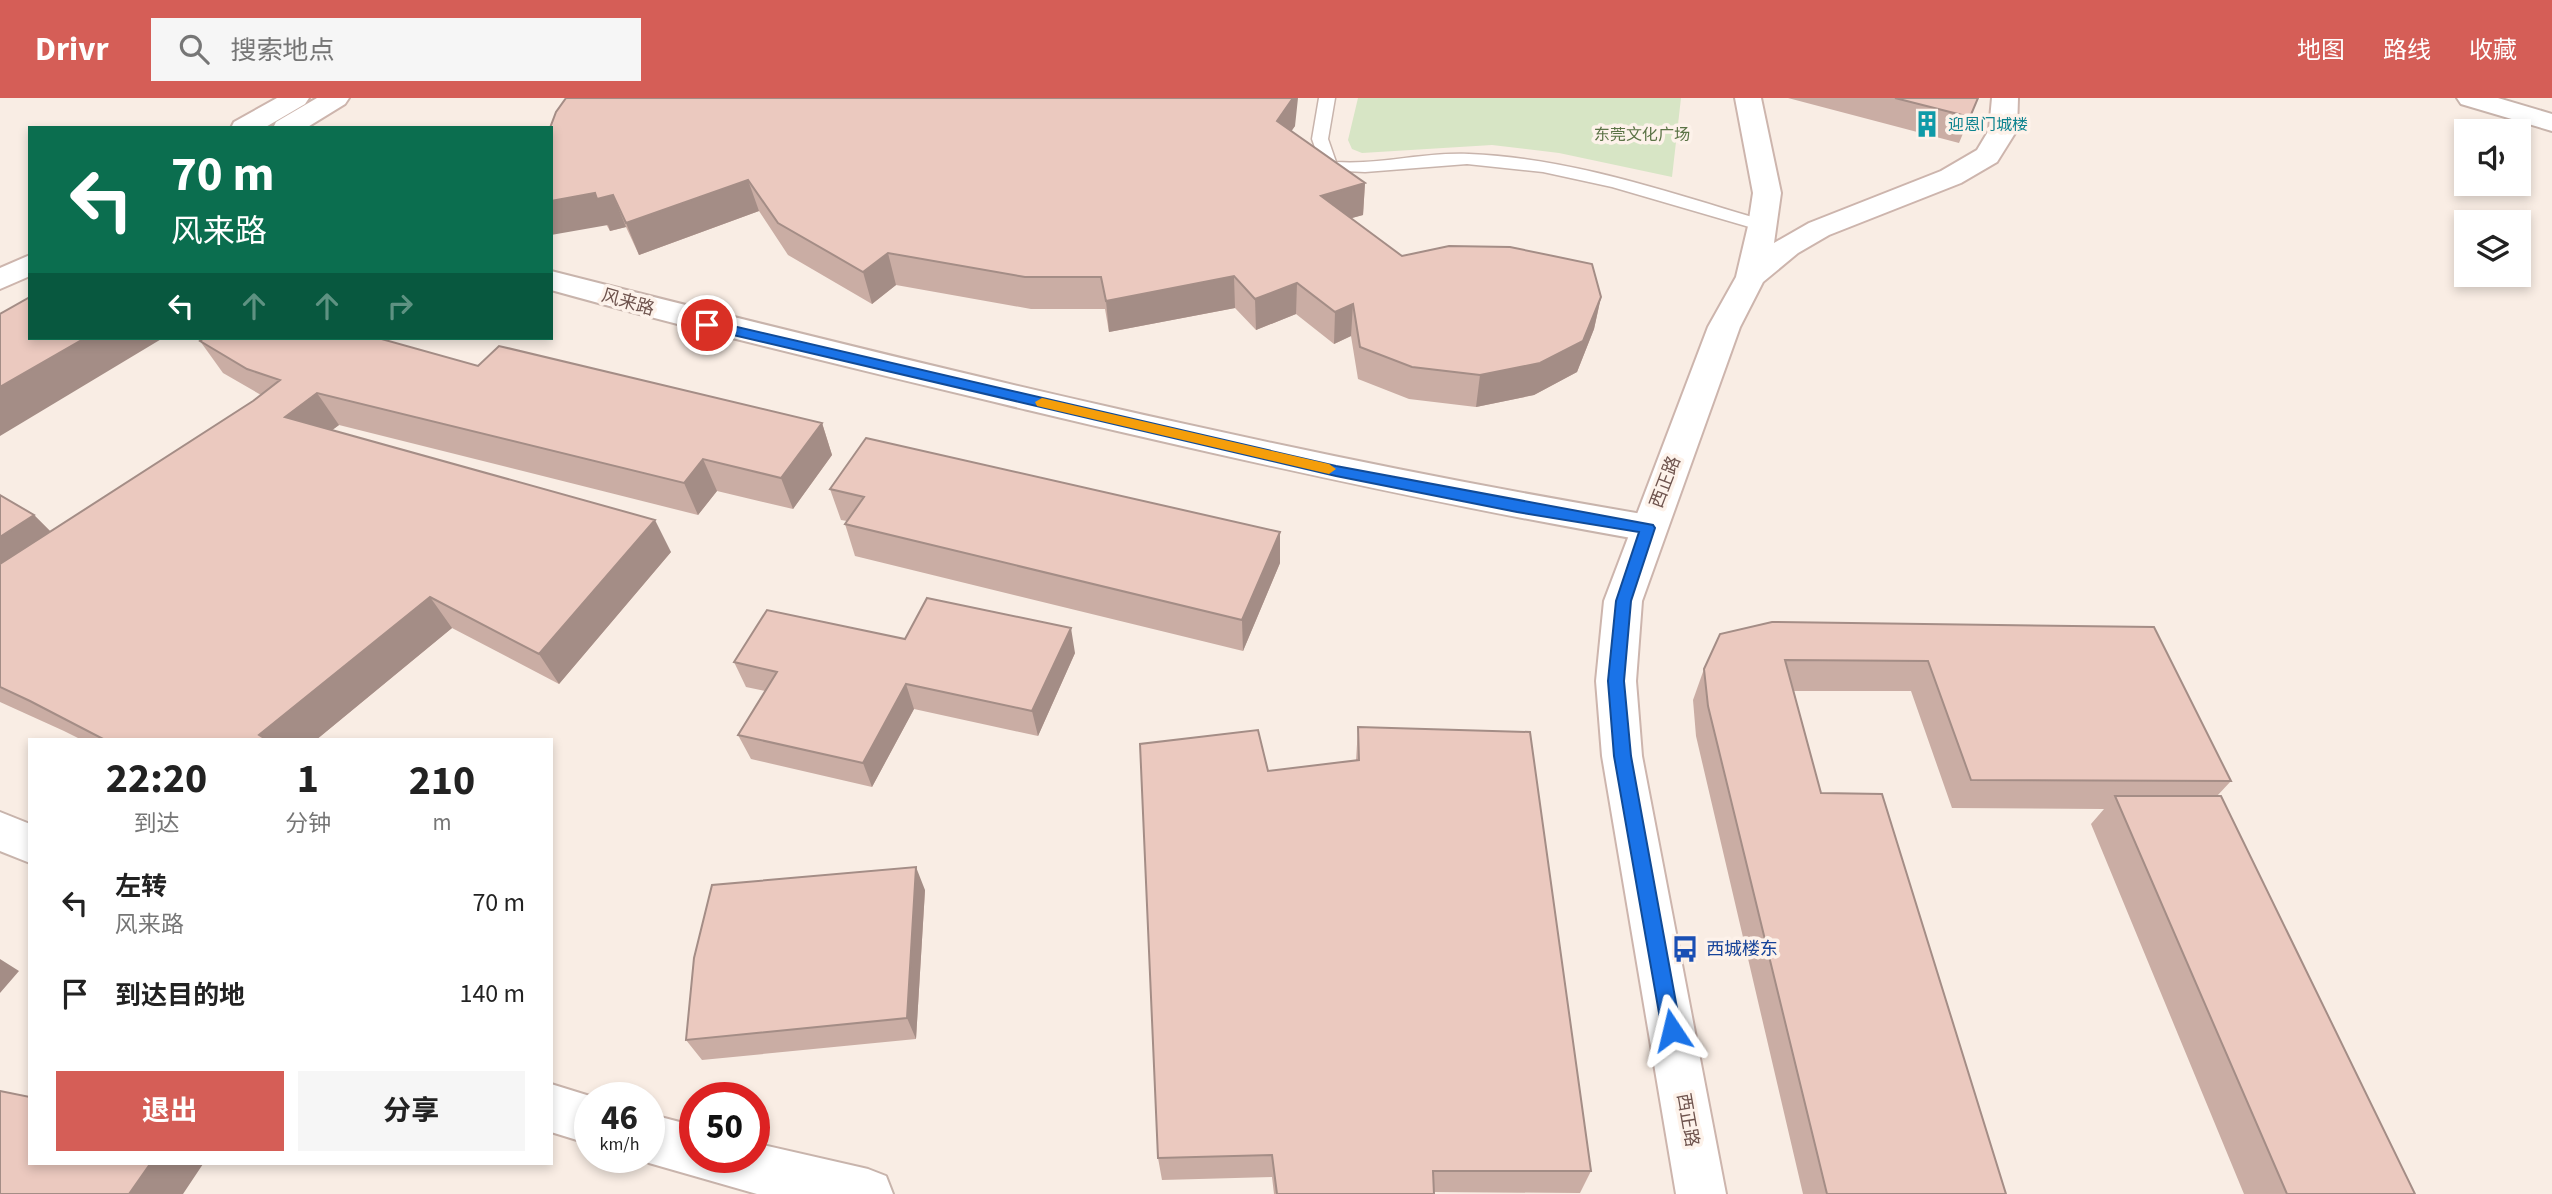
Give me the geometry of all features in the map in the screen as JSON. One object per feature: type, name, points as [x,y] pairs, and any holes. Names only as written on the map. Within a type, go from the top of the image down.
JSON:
[{"type":"main road","points":[[247,126],[296,98]]},
{"type":"main road","points":[[289,126],[336,98]]},
{"type":"main road","name":"西正路","points":[[1701,1194],[1622,756],[1616,681],[1623,601],[1724,327],[1751,277],[1763,226],[1767,193],[1748,98]]},
{"type":"main road","name":"西正路","points":[[1751,277],[1787,247],[1819,229],[1951,177],[1987,156],[2003,130],[2005,98]]},
{"type":"main road","points":[[2470,98],[2552,123]]},
{"type":"main road","points":[[0,254],[28,239]]},
{"type":"main road","points":[[0,280],[28,265]]},
{"type":"main road","name":"风来路","points":[[553,281],[707,325],[1323,468],[1517,507],[1648,528]]},
{"type":"main road","points":[[0,830],[28,844]]},
{"type":"main road","points":[[553,1109],[574,1115]]},
{"type":"main road","points":[[770,1173],[868,1194]]},
{"type":"lane","points":[[1327,98],[1320,139],[1329,166],[1362,170],[1465,159],[1520,164],[1579,173],[1763,226]]},
{"type":"green space","name":"东莞文化广场","points":[[1358,98],[1681,98],[1672,177],[1559,153],[1492,145],[1362,153],[1352,149],[1348,140]]},
{"type":"building","points":[[566,98],[1293,98],[1277,121],[1365,183],[1321,196],[1402,256],[1449,246],[1510,247],[1592,264],[1601,297],[1583,341],[1540,363],[1480,375],[1412,367],[1360,347],[1353,304],[1335,312],[1297,283],[1255,299],[1234,276],[1106,301],[1101,277],[1025,277],[888,253],[863,272],[778,223],[748,180],[626,223],[613,195],[597,199],[595,193],[553,201],[553,126],[551,126]]},
{"type":"building","points":[[1895,98],[1978,98],[1970,117]]},
{"type":"building","points":[[28,298],[28,340],[82,340],[0,387],[0,314]]},
{"type":"building","points":[[385,340],[478,366],[499,346],[822,423],[781,478],[703,459],[684,483],[317,393],[285,417],[655,520],[539,654],[430,597],[259,735],[264,738],[101,738],[0,687],[0,564],[253,401],[280,380],[247,369],[200,341]]},
{"type":"building","points":[[866,438],[1280,532],[1242,620],[845,524],[864,497],[830,489]]},
{"type":"building","points":[[0,495],[34,515],[0,537]]},
{"type":"building","points":[[927,598],[1071,628],[1032,711],[906,684],[863,763],[738,735],[777,672],[734,662],[767,610],[905,639]]},
{"type":"building","points":[[1772,622],[2154,627],[2231,781],[1971,780],[1928,661],[1785,660],[1821,793],[1882,794],[2006,1194],[1827,1194],[1708,706],[1704,669],[1720,634]]},
{"type":"building","points":[[1358,727],[1530,732],[1591,1171],[1433,1171],[1434,1194],[1277,1194],[1272,1155],[1158,1158],[1140,744],[1258,730],[1268,771],[1359,760]]},
{"type":"building","points":[[2115,796],[2221,796],[2415,1194],[2287,1194]]},
{"type":"building","points":[[916,867],[907,1018],[686,1040],[694,958],[712,885]]},
{"type":"building","points":[[0,1091],[28,1097],[28,1165],[149,1165],[129,1194],[0,1194]]},
{"type":"slow traffic","points":[[1042,402],[1329,469]]},
{"type":"place","name":"迎恩门城楼","points":[[1927,124]]},
{"type":"place","name":"西城楼东","points":[[1685,949]]},
{"type":"route","points":[[707,325],[1336,471],[1517,507],[1648,528],[1623,601],[1616,681],[1622,756],[1672,1030]]}]
